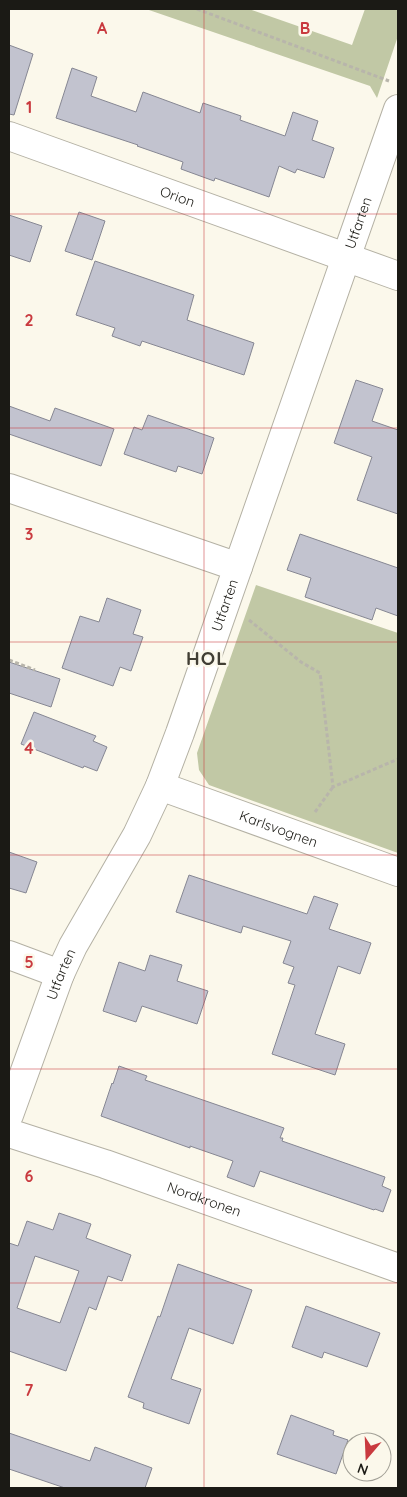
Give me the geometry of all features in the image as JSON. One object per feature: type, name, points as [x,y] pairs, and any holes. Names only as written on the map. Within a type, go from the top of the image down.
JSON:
[{"type":"street","name":"Utfarten","points":[[9,1114],[60,974],[73,946],[137,835],[160,786],[225,606],[398,109]]},
{"type":"street","name":"Orion","points":[[9,136],[347,256]]},
{"type":"street","points":[[347,256],[398,276]]},
{"type":"street","points":[[9,488],[238,567]]},
{"type":"street","name":"Karlsvognen","points":[[160,786],[398,872]]},
{"type":"street","points":[[9,955],[60,974]]},
{"type":"street","name":"Nordkronen","points":[[9,1133],[105,1164],[398,1268]]},
{"type":"path","points":[[197,9],[390,81]]},
{"type":"path","points":[[225,606],[249,621],[301,662],[320,673],[333,787],[398,759]]},
{"type":"path","points":[[9,660],[35,670]]},
{"type":"green space","points":[[146,9],[249,9],[352,45],[365,9],[398,9],[398,36],[377,98],[370,86]]},
{"type":"green space","points":[[256,585],[398,633],[398,853],[209,785],[199,770],[197,753]]},
{"type":"building","points":[[9,45],[33,54],[14,115],[9,114]]},
{"type":"building","points":[[72,68],[97,77],[91,96],[136,112],[143,92],[200,113],[203,103],[241,116],[240,120],[285,136],[293,112],[318,121],[312,140],[334,148],[324,178],[297,169],[295,173],[279,166],[269,197],[215,178],[214,181],[181,169],[183,162],[56,118]]},
{"type":"building","points":[[79,212],[105,221],[92,260],[65,251]]},
{"type":"building","points":[[9,215],[42,226],[30,262],[9,255]]},
{"type":"building","points":[[95,261],[194,295],[187,320],[254,343],[244,375],[142,341],[140,346],[112,336],[115,328],[76,315]]},
{"type":"building","points":[[356,380],[383,389],[372,421],[398,430],[398,514],[357,500],[372,457],[334,443]]},
{"type":"building","points":[[9,406],[50,421],[55,408],[114,429],[101,466],[9,434]]},
{"type":"building","points":[[148,415],[214,438],[202,474],[178,466],[176,472],[124,454],[134,427],[142,430]]},
{"type":"building","points":[[300,534],[398,568],[398,616],[376,608],[372,620],[305,597],[311,578],[287,570]]},
{"type":"building","points":[[107,598],[141,610],[133,634],[143,637],[131,671],[120,667],[113,686],[62,668],[80,616],[99,622]]},
{"type":"building","points":[[9,662],[60,679],[51,707],[9,693]]},
{"type":"building","points":[[34,712],[96,736],[93,741],[107,747],[97,771],[84,766],[83,768],[21,744]]},
{"type":"building","points":[[9,852],[37,862],[26,893],[9,888]]},
{"type":"building","points":[[189,875],[307,914],[314,896],[338,904],[329,929],[371,943],[360,974],[338,966],[315,1034],[345,1044],[335,1075],[272,1054],[295,985],[288,983],[294,967],[283,963],[291,941],[243,926],[241,933],[176,912]]},
{"type":"building","points":[[150,955],[182,965],[177,981],[208,991],[197,1024],[142,1006],[136,1022],[103,1011],[119,962],[145,971]]},
{"type":"building","points":[[119,1066],[147,1076],[145,1080],[284,1128],[280,1138],[283,1138],[282,1141],[385,1177],[382,1186],[391,1190],[383,1212],[260,1171],[254,1187],[227,1177],[233,1161],[190,1146],[190,1148],[101,1116]]},
{"type":"building","points":[[59,1213],[91,1224],[86,1238],[131,1255],[122,1281],[108,1276],[96,1310],[89,1307],[66,1371],[9,1351],[9,1243],[18,1246],[27,1221],[53,1230]],"holes":[[[35,1256],[79,1271],[60,1323],[17,1308]]]},
{"type":"building","points":[[178,1264],[252,1290],[233,1344],[189,1328],[171,1379],[201,1389],[189,1424],[143,1408],[144,1403],[128,1397],[158,1316],[160,1317]]},
{"type":"building","points":[[306,1306],[380,1333],[367,1367],[324,1352],[322,1358],[292,1347]]},
{"type":"building","points":[[291,1415],[334,1431],[333,1435],[342,1438],[342,1457],[336,1474],[277,1454]]},
{"type":"building","points":[[9,1433],[90,1461],[95,1447],[152,1468],[145,1488],[65,1488],[9,1469]]},
{"type":"district","name":"HOL","points":[[207,658]]}]
